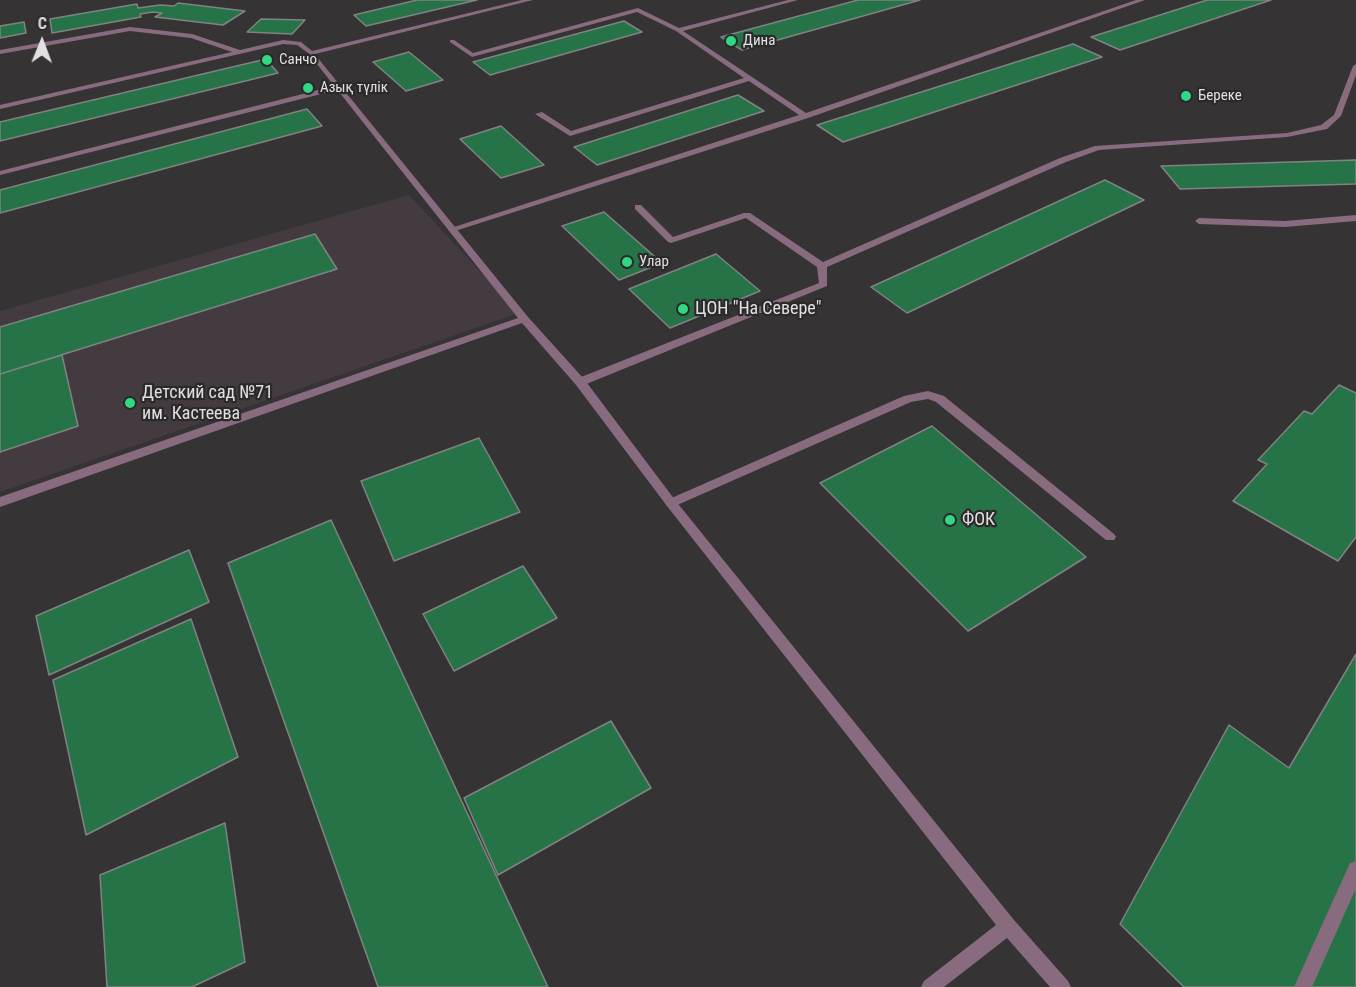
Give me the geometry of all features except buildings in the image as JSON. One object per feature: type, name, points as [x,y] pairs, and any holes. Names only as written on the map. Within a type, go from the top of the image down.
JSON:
[{"type":"street","points":[[311,53],[530,0]]},
{"type":"street","points":[[678,30],[795,0]]},
{"type":"street","points":[[452,229],[805,116],[1142,0]]},
{"type":"street","points":[[452,41],[472,54],[638,10],[678,30],[805,116]]},
{"type":"street","points":[[0,52],[130,29],[192,36],[240,52]]},
{"type":"street","points":[[0,106],[240,52],[293,42],[299,43],[311,53],[524,320],[580,382],[671,503],[1008,926],[1062,987]]},
{"type":"street","points":[[822,266],[1063,160],[1098,148],[1287,135],[1324,128],[1337,116],[1356,66]]},
{"type":"street","points":[[539,114],[570,134],[749,79]]},
{"type":"street","points":[[0,173],[338,87]]},
{"type":"street","points":[[580,382],[824,284],[822,266],[747,215],[671,240],[638,207]]},
{"type":"street","points":[[1199,221],[1285,224],[1356,218]]},
{"type":"street","points":[[0,502],[524,320]]},
{"type":"street","points":[[671,503],[908,399],[928,395],[940,399],[1110,537]]},
{"type":"street","points":[[1303,987],[1356,869]]},
{"type":"street","points":[[930,987],[1008,926]]},
{"type":"shaded area","name":"Детский сад №71 им. Кастеева","points":[[409,195],[519,313],[0,492],[0,311]]},
{"type":"place","name":"Дина","points":[[731,41]]},
{"type":"place","name":"Санчо","points":[[267,60]]},
{"type":"place","name":"Азық түлік","points":[[308,88]]},
{"type":"place","name":"Береке","points":[[1186,96]]},
{"type":"place","name":"Улар","points":[[627,262]]},
{"type":"place","name":"ЦОН \"На Севере\"","points":[[683,309]]},
{"type":"place","name":"Детский сад №71 им. Кастеева","points":[[130,403]]},
{"type":"place","name":"ФОК","points":[[950,520]]}]
